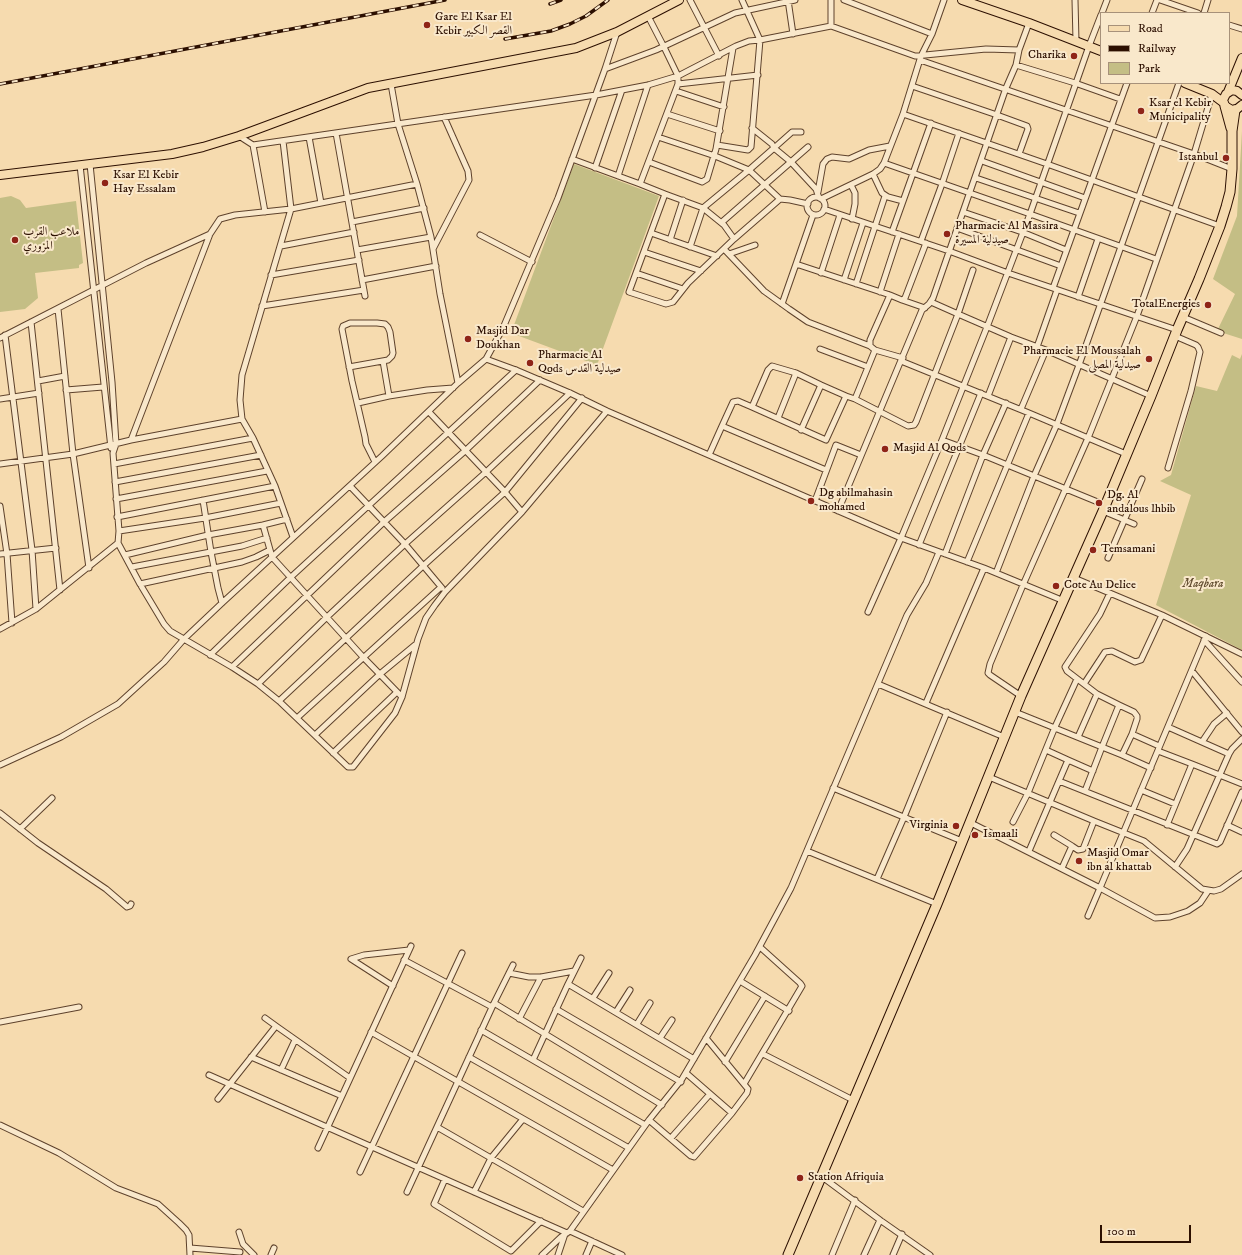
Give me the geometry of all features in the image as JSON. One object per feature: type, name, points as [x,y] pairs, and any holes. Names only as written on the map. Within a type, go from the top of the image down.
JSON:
[{"type":"highway","points":[[1225,105],[1232,131]]},
{"type":"highway","points":[[788,1255],[937,904],[969,822],[1004,737],[1016,712],[1021,696],[1104,508],[1220,226],[1226,207],[1232,169],[1232,131],[1238,107]]},
{"type":"main road","points":[[0,175],[172,154],[203,148],[368,88],[562,52],[590,44],[617,32],[679,0]]},
{"type":"main road","points":[[962,0],[1029,23],[1100,51]]},
{"type":"main road","points":[[1225,105],[1223,100],[1242,58]]},
{"type":"main road","points":[[1235,72],[1239,93]]},
{"type":"main road","points":[[1188,84],[1212,94],[1230,109],[1238,107]]},
{"type":"main road","points":[[1212,94],[1227,93],[1232,90],[1239,93]]},
{"type":"street","points":[[690,0],[719,56]]},
{"type":"street","points":[[717,146],[744,150],[750,149],[752,144],[752,128],[760,40],[742,0]]},
{"type":"street","points":[[605,69],[664,47],[735,13],[795,0]]},
{"type":"street","points":[[831,0],[831,26]]},
{"type":"street","points":[[844,0],[932,34]]},
{"type":"street","points":[[814,215],[808,209],[808,204],[813,198],[851,185],[874,174],[884,163],[903,114],[921,58],[932,34],[944,0]]},
{"type":"street","points":[[1075,0],[1076,42]]},
{"type":"street","points":[[1103,12],[1107,0]]},
{"type":"street","points":[[1152,12],[1158,0],[1195,12]]},
{"type":"street","points":[[1204,12],[1208,0]]},
{"type":"street","points":[[788,1],[793,34]]},
{"type":"street","points":[[640,184],[678,84],[678,76],[648,16]]},
{"type":"street","points":[[868,612],[901,538],[964,386],[1030,214],[1067,110],[1075,83],[1100,19]]},
{"type":"street","points":[[838,511],[922,310],[931,302],[982,161],[1006,88],[1016,65],[1019,50],[1029,23]]},
{"type":"street","points":[[1230,24],[1242,29]]},
{"type":"street","points":[[239,136],[253,144],[283,141],[622,90],[648,85],[678,76],[749,41],[831,26],[1111,126],[1158,141],[1232,169]]},
{"type":"street","points":[[0,765],[61,737],[118,704],[164,662],[184,639],[222,602],[350,486],[458,383],[486,359],[503,328],[558,198],[617,32]]},
{"type":"street","points":[[649,162],[703,182],[707,179],[720,131],[733,48]]},
{"type":"street","points":[[921,58],[962,51],[986,49],[1019,50]]},
{"type":"street","points":[[1016,65],[1075,83],[1120,100]]},
{"type":"street","points":[[678,84],[758,75]]},
{"type":"street","points":[[391,84],[398,124],[417,184],[431,237],[445,322],[458,383]]},
{"type":"street","points":[[1037,346],[1055,289],[1060,266],[1127,84]]},
{"type":"street","points":[[996,573],[1034,476],[1057,424],[1102,304],[1179,84]]},
{"type":"street","points":[[618,176],[648,85]]},
{"type":"street","points":[[912,86],[1027,126],[1028,129],[1019,154]]},
{"type":"street","points":[[594,168],[622,90]]},
{"type":"street","points":[[676,91],[724,107]]},
{"type":"street","points":[[1021,696],[988,673],[990,664],[1023,584],[1088,438],[1112,378],[1175,209],[1194,154],[1212,94]]},
{"type":"street","points":[[667,114],[720,131]]},
{"type":"street","points":[[903,114],[1139,196],[1220,226]]},
{"type":"street","points":[[433,249],[469,180],[468,171],[444,117]]},
{"type":"street","points":[[892,232],[931,123]]},
{"type":"street","points":[[752,128],[772,144],[774,148],[791,162],[816,188],[819,197],[824,204],[824,209],[821,213],[814,215]]},
{"type":"street","points":[[690,247],[703,208],[792,132],[801,132]]},
{"type":"street","points":[[336,133],[365,296]]},
{"type":"street","points":[[902,300],[906,296],[959,133]]},
{"type":"street","points":[[308,137],[321,203]]},
{"type":"street","points":[[658,137],[714,156],[749,170],[780,199],[808,204]]},
{"type":"street","points":[[283,141],[290,209],[281,246],[242,375],[240,400],[242,419],[253,438],[275,486],[294,537]]},
{"type":"street","points":[[253,144],[265,212]]},
{"type":"street","points":[[819,197],[823,164],[827,158],[832,157],[849,159],[869,150],[890,146]]},
{"type":"street","points":[[722,222],[808,147]]},
{"type":"street","points":[[572,160],[703,208],[722,222],[734,239]]},
{"type":"street","points":[[982,161],[1085,198]]},
{"type":"street","points":[[884,163],[1156,259]]},
{"type":"street","points":[[90,164],[112,382],[116,444],[113,453],[119,531],[118,543],[140,584],[164,624],[170,631],[258,684],[315,734],[348,767],[353,767],[395,714],[402,697],[416,645],[426,618],[445,592],[522,512],[607,411]]},
{"type":"street","points":[[80,165],[109,446],[113,453]]},
{"type":"street","points":[[874,174],[882,193],[885,196],[903,201]]},
{"type":"street","points":[[976,178],[1079,213]]},
{"type":"street","points":[[131,440],[210,234],[220,219],[235,215],[290,209],[417,184]]},
{"type":"street","points":[[851,185],[855,193],[855,204],[852,219]]},
{"type":"street","points":[[665,194],[629,292],[666,304],[673,302],[683,289],[734,239],[780,199]]},
{"type":"street","points":[[856,284],[885,196]]},
{"type":"street","points":[[670,240],[683,200]]},
{"type":"street","points":[[352,222],[424,208]]},
{"type":"street","points":[[824,209],[1136,316],[1176,333],[1196,345],[1200,352],[1191,391],[1168,468]]},
{"type":"street","points":[[963,212],[1022,232],[1066,250]]},
{"type":"street","points":[[782,304],[814,215]]},
{"type":"street","points":[[821,272],[840,215]]},
{"type":"street","points":[[844,280],[863,223]]},
{"type":"street","points":[[957,228],[1060,266]]},
{"type":"street","points":[[281,246],[354,232]]},
{"type":"street","points":[[651,233],[717,256]]},
{"type":"street","points":[[0,338],[146,263],[210,234]]},
{"type":"street","points":[[880,292],[900,234]]},
{"type":"street","points":[[480,235],[532,262]]},
{"type":"street","points":[[357,250],[431,237]]},
{"type":"street","points":[[1078,296],[1098,239]]},
{"type":"street","points":[[729,254],[755,245]]},
{"type":"street","points":[[724,249],[764,291],[808,322],[902,359],[934,374],[1126,454]]},
{"type":"street","points":[[644,252],[701,271]]},
{"type":"street","points":[[271,275],[358,260]]},
{"type":"street","points":[[796,264],[890,295],[924,308]]},
{"type":"street","points":[[362,280],[436,266]]},
{"type":"street","points":[[752,407],[770,367],[776,366],[796,373],[820,385],[855,399],[908,426],[914,425],[958,314],[973,270]]},
{"type":"street","points":[[636,273],[683,289]]},
{"type":"street","points":[[262,306],[364,290]]},
{"type":"street","points":[[870,346],[870,340],[890,295]]},
{"type":"street","points":[[931,302],[987,327],[1037,346],[1112,378],[1151,396]]},
{"type":"street","points":[[58,309],[73,454],[89,568]]},
{"type":"street","points":[[1183,317],[1221,332]]},
{"type":"street","points":[[31,322],[60,590]]},
{"type":"street","points":[[349,367],[383,361],[390,358],[393,353],[388,327],[385,324],[350,323],[343,326],[342,329],[349,367],[366,444],[375,462]]},
{"type":"street","points":[[6,335],[12,397],[32,550],[36,608]]},
{"type":"street","points":[[988,396],[1011,337]]},
{"type":"street","points":[[820,349],[868,367]]},
{"type":"street","points":[[855,399],[876,350]]},
{"type":"street","points":[[1021,410],[1046,350]]},
{"type":"street","points":[[486,359],[582,398],[607,411],[901,538],[984,568],[1064,601]]},
{"type":"street","points":[[383,361],[389,396]]},
{"type":"street","points":[[210,655],[368,505],[449,433],[516,370]]},
{"type":"street","points":[[778,418],[796,373]]},
{"type":"street","points":[[38,381],[64,376]]},
{"type":"street","points":[[232,667],[384,522],[466,450],[540,380]]},
{"type":"street","points":[[801,430],[820,385]]},
{"type":"street","points":[[66,390],[103,387]]},
{"type":"street","points":[[358,403],[427,390],[453,388]]},
{"type":"street","points":[[0,399],[39,393]]},
{"type":"street","points":[[258,684],[327,617],[570,393]]},
{"type":"street","points":[[919,544],[981,393]]},
{"type":"street","points":[[826,440],[846,396]]},
{"type":"street","points":[[279,701],[423,566],[505,492],[582,398]]},
{"type":"street","points":[[709,455],[733,402],[736,401],[778,418],[836,445],[861,454]]},
{"type":"street","points":[[542,1255],[567,1233],[645,1125],[680,1082],[760,947],[788,894],[907,615],[942,553],[1006,403]]},
{"type":"street","points":[[429,412],[466,450],[522,512]]},
{"type":"street","points":[[967,562],[1029,413]]},
{"type":"street","points":[[0,464],[73,454],[131,440],[242,419]]},
{"type":"street","points":[[722,426],[826,470]]},
{"type":"street","points":[[114,464],[253,438]]},
{"type":"street","points":[[942,440],[1066,489],[1134,524]]},
{"type":"street","points":[[815,501],[836,445]]},
{"type":"street","points":[[115,482],[261,455]]},
{"type":"street","points":[[116,499],[267,471]]},
{"type":"street","points":[[1108,558],[1142,479]]},
{"type":"street","points":[[117,517],[275,486]]},
{"type":"street","points":[[350,486],[406,544],[445,592]]},
{"type":"street","points":[[203,500],[210,552],[222,602]]},
{"type":"street","points":[[119,531],[205,518],[281,503]]},
{"type":"street","points":[[0,506],[7,554],[12,623]]},
{"type":"street","points":[[125,555],[208,535],[287,519]]},
{"type":"street","points":[[263,525],[272,557],[363,657],[402,697]]},
{"type":"street","points":[[132,567],[242,546],[267,538]]},
{"type":"street","points":[[0,629],[36,608],[89,568],[118,543]]},
{"type":"street","points":[[0,554],[56,548]]},
{"type":"street","points":[[140,584],[242,562],[270,550]]},
{"type":"street","points":[[926,703],[984,568]]},
{"type":"street","points":[[1074,578],[1162,614],[1205,638],[1242,654]]},
{"type":"street","points":[[297,718],[441,586]]},
{"type":"street","points":[[1110,593],[1100,614],[1065,667],[1067,671],[1097,694],[1134,712],[1137,716],[1138,719],[1122,756]]},
{"type":"street","points":[[1084,684],[1105,652],[1112,651],[1135,662],[1141,660],[1162,614]]},
{"type":"street","points":[[1088,916],[1205,638]]},
{"type":"street","points":[[1205,638],[1242,682]]},
{"type":"street","points":[[315,734],[380,674],[416,645]]},
{"type":"street","points":[[1192,671],[1242,732]]},
{"type":"street","points":[[1013,822],[1028,793],[1077,679]]},
{"type":"street","points":[[878,684],[1004,737]]},
{"type":"street","points":[[333,753],[397,692]]},
{"type":"street","points":[[1078,737],[1097,694]]},
{"type":"street","points":[[1085,791],[1119,705]]},
{"type":"street","points":[[877,879],[947,712]]},
{"type":"street","points":[[1016,712],[1151,768]]},
{"type":"street","points":[[1202,742],[1210,728],[1227,713]]},
{"type":"street","points":[[1168,727],[1229,754]]},
{"type":"street","points":[[1132,734],[1158,749],[1242,784]]},
{"type":"street","points":[[1175,867],[1194,835],[1229,754],[1242,739]]},
{"type":"street","points":[[1046,750],[1093,771]]},
{"type":"street","points":[[1029,852],[1060,782],[1068,760]]},
{"type":"street","points":[[1167,825],[1192,764]]},
{"type":"street","points":[[989,776],[1148,844],[1197,886],[1208,891],[1214,891],[1221,888],[1242,874]]},
{"type":"street","points":[[1060,782],[1214,843],[1219,843],[1242,792]]},
{"type":"street","points":[[833,788],[962,841]]},
{"type":"street","points":[[1142,790],[1175,804]]},
{"type":"street","points":[[20,829],[52,798]]},
{"type":"street","points":[[0,813],[20,829],[106,888],[127,906],[130,906],[131,904]]},
{"type":"street","points":[[1054,835],[1078,850],[1083,849],[1094,821]]},
{"type":"street","points":[[969,822],[1062,868],[1155,918],[1170,917],[1188,911],[1200,903],[1208,891]]},
{"type":"street","points":[[1227,826],[1242,832]]},
{"type":"street","points":[[1062,868],[1072,846]]},
{"type":"street","points":[[807,851],[937,904]]},
{"type":"street","points":[[744,1084],[802,988],[802,985],[760,947]]},
{"type":"street","points":[[318,1148],[393,986],[404,960],[410,948],[364,956],[351,960],[393,986]]},
{"type":"street","points":[[360,1172],[462,953]]},
{"type":"street","points":[[533,1060],[581,958]]},
{"type":"street","points":[[404,960],[448,984],[519,1019],[662,1105]]},
{"type":"street","points":[[407,1192],[481,1030],[513,965]]},
{"type":"street","points":[[509,973],[529,977],[541,977],[574,971]]},
{"type":"street","points":[[593,998],[609,973]]},
{"type":"street","points":[[519,1019],[541,977]]},
{"type":"street","points":[[740,980],[789,1011]]},
{"type":"street","points":[[568,984],[694,1059]]},
{"type":"street","points":[[616,1012],[630,990]]},
{"type":"street","points":[[725,1062],[765,996]]},
{"type":"street","points":[[637,1024],[650,1003]]},
{"type":"street","points":[[0,1022],[79,1007]]},
{"type":"street","points":[[556,1009],[680,1082]]},
{"type":"street","points":[[265,1018],[350,1078]]},
{"type":"street","points":[[660,1038],[672,1020]]},
{"type":"street","points":[[218,1099],[276,1026]]},
{"type":"street","points":[[481,1030],[645,1125]]},
{"type":"street","points":[[371,1032],[613,1170]]},
{"type":"street","points":[[649,1120],[691,1156],[694,1156],[732,1113],[748,1092],[748,1089],[706,1038]]},
{"type":"street","points":[[281,1070],[295,1040]]},
{"type":"street","points":[[763,1054],[854,1100]]},
{"type":"street","points":[[251,1057],[342,1096]]},
{"type":"street","points":[[469,1057],[628,1148]]},
{"type":"street","points":[[686,1073],[732,1113]]},
{"type":"street","points":[[209,1075],[567,1233],[592,1241],[620,1254]]},
{"type":"street","points":[[671,1138],[710,1094]]},
{"type":"street","points":[[474,1192],[491,1158],[523,1119]]},
{"type":"street","points":[[0,1125],[70,1160],[116,1188],[158,1204],[186,1230],[189,1235],[190,1255]]},
{"type":"street","points":[[436,1127],[583,1211]]},
{"type":"street","points":[[821,1176],[880,1220],[902,1234],[922,1252],[930,1255]]},
{"type":"street","points":[[445,1178],[434,1204],[511,1251],[541,1221]]},
{"type":"street","points":[[832,1255],[855,1200]]},
{"type":"street","points":[[864,1255],[880,1220]]},
{"type":"street","points":[[239,1232],[244,1244],[254,1255]]},
{"type":"street","points":[[558,1255],[567,1233]]},
{"type":"street","points":[[893,1255],[902,1234]]},
{"type":"street","points":[[586,1255],[592,1241]]},
{"type":"street","points":[[190,1248],[239,1253],[244,1244]]},
{"type":"street","points":[[271,1255],[274,1248]]},
{"type":"green space","points":[[1242,131],[1242,339],[1217,331],[1235,294],[1213,279],[1237,216]]},
{"type":"green space","points":[[574,164],[659,196],[597,365],[511,333]]},
{"type":"green space","points":[[11,196],[20,200],[26,208],[76,201],[83,263],[79,265],[79,268],[35,273],[38,298],[25,309],[0,312],[0,198]]},
{"type":"green space","name":"Maqbara","points":[[1242,354],[1242,650],[1156,605],[1191,495],[1160,481],[1171,475],[1196,386],[1217,391],[1232,355],[1240,359]]},
{"type":"railway","points":[[0,84],[445,0]]},
{"type":"railway","points":[[550,4],[561,0]]},
{"type":"railway","points":[[505,39],[551,31],[570,24],[586,16],[608,0]]},
{"type":"place","name":"Gare El Ksar El Kebir القصر الكبير","points":[[427,25]]},
{"type":"place","name":"Charika","points":[[1074,56]]},
{"type":"place","name":"Ksar el Kebir Municipality","points":[[1141,111]]},
{"type":"place","name":"Istanbul","points":[[1226,158]]},
{"type":"place","name":"Ksar El Kebir Hay Essalam","points":[[105,183]]},
{"type":"place","name":"Pharmacie Al Massira صيدلية المسيرة","points":[[947,234]]},
{"type":"place","name":"ملاعب القرب المزوري","points":[[15,240]]},
{"type":"place","name":"TotalEnergies","points":[[1208,305]]},
{"type":"place","name":"Masjid Dar Doukhan","points":[[468,339]]},
{"type":"place","name":"Pharmacie El Moussalah صيدلية المصلى","points":[[1149,359]]},
{"type":"place","name":"Pharmacie Al Qods صيدلية القدس","points":[[530,363]]},
{"type":"place","name":"Masjid Al Qods","points":[[885,449]]},
{"type":"place","name":"Dg abilmahasin mohamed","points":[[811,501]]},
{"type":"place","name":"Dg. Al andalous lhbib","points":[[1099,503]]},
{"type":"place","name":"Temsamani","points":[[1093,550]]},
{"type":"place","name":"Cote Au Delice","points":[[1056,586]]},
{"type":"place","name":"Virginia","points":[[956,826]]},
{"type":"place","name":"Ismaali","points":[[975,835]]},
{"type":"place","name":"Masjid Omar ibn al khattab","points":[[1079,861]]},
{"type":"place","name":"Station Afriquia","points":[[800,1178]]}]
